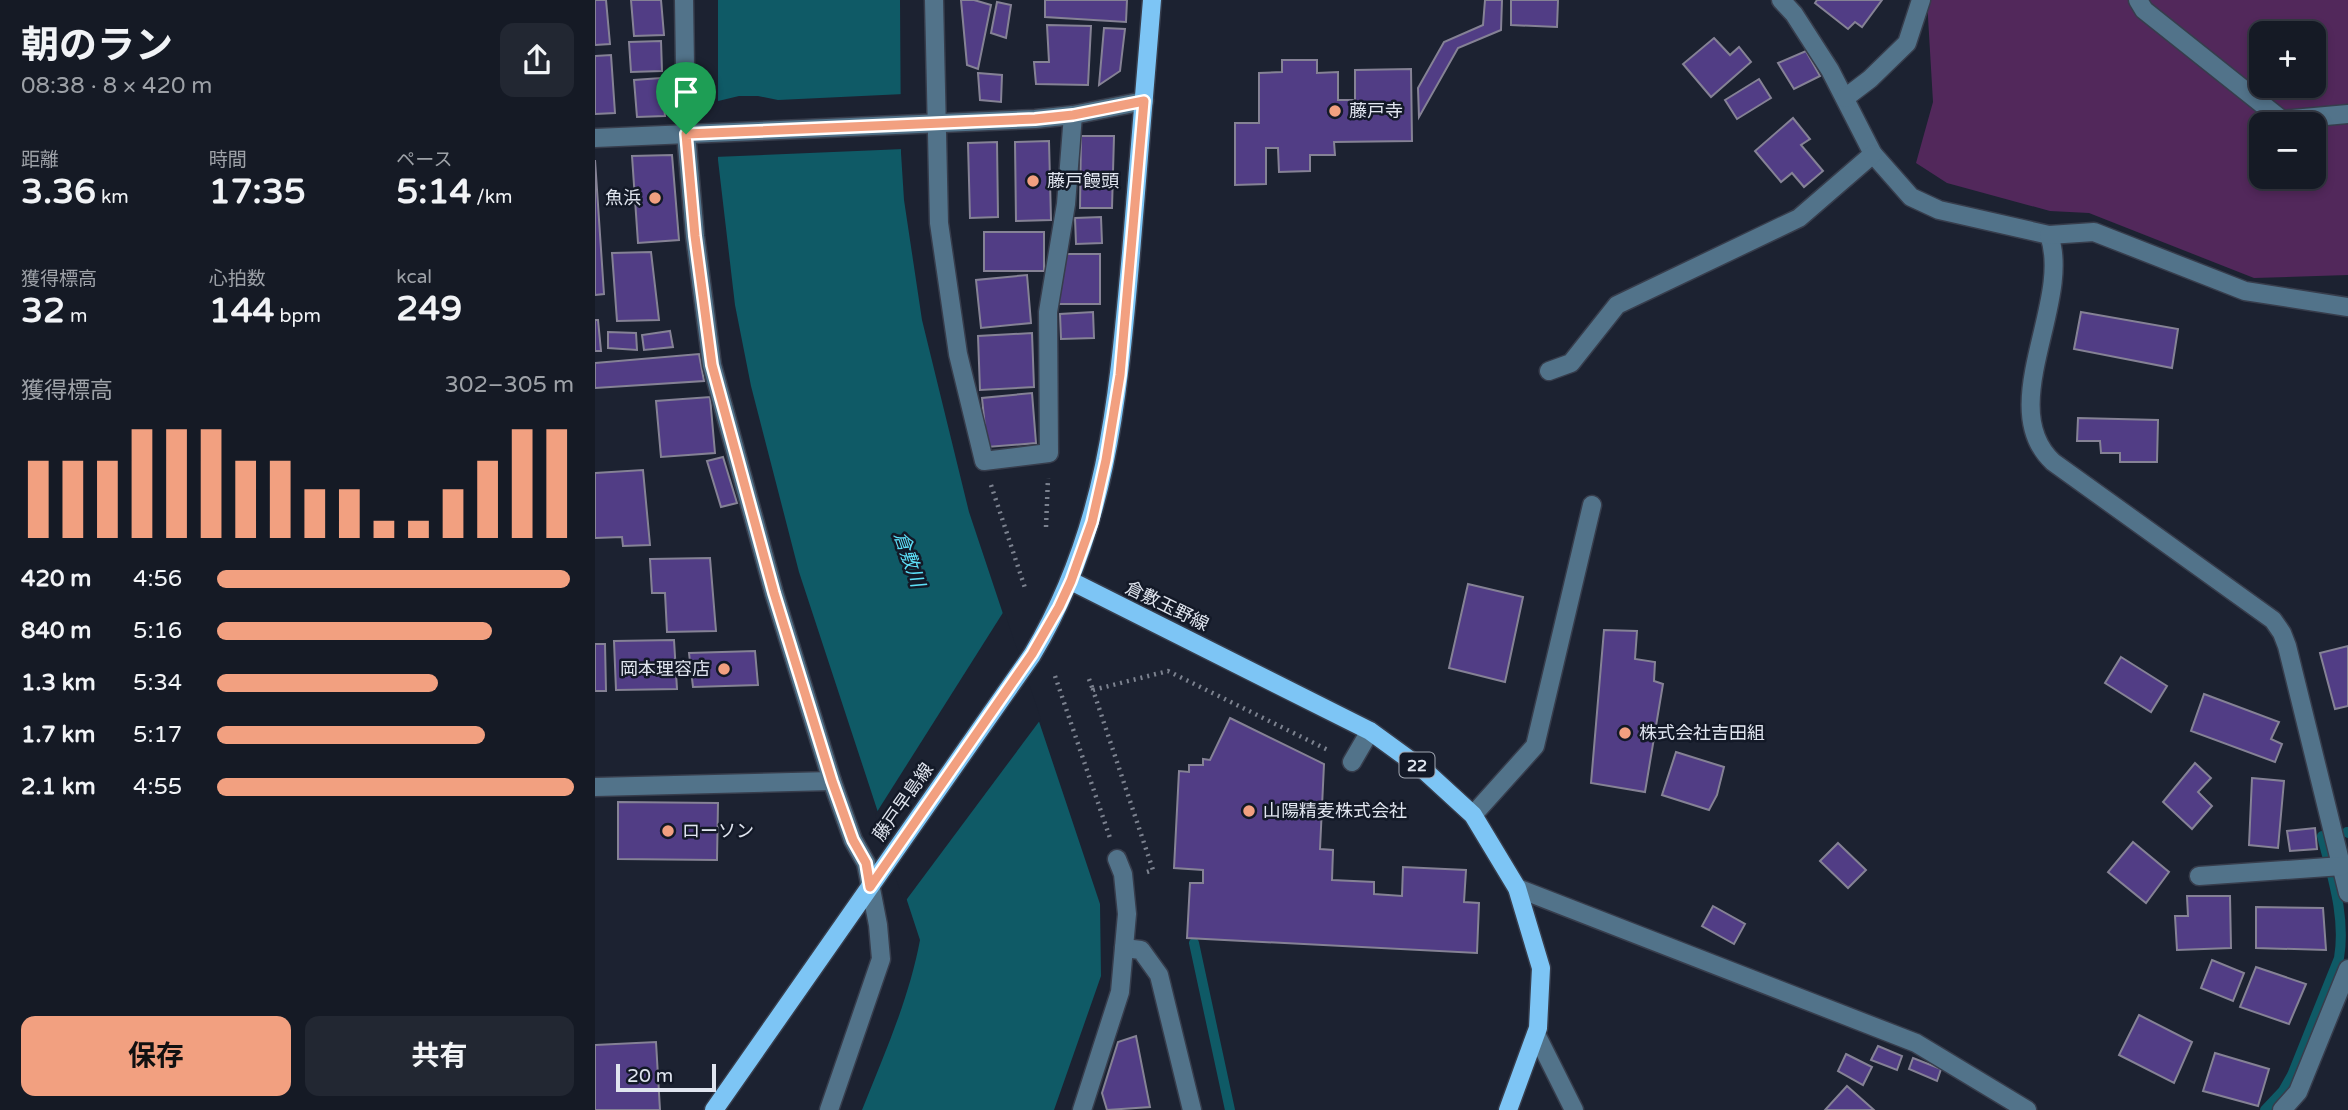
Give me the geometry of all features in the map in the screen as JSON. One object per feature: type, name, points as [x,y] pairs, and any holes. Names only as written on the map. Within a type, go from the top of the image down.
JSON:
[{"type":"main road","points":[[1071,581],[1095,509],[1120,375],[1152,0]]},
{"type":"main road","name":"藤戸早島線","points":[[714,1110],[1032,654],[1071,581]]},
{"type":"main road","name":"倉敷玉野線","points":[[1071,581],[1370,731],[1425,771],[1473,815],[1517,888],[1541,968],[1538,1028],[1508,1110]]},
{"type":"street","points":[[684,0],[695,236],[712,365],[774,593],[832,781],[853,840],[875,880],[881,959],[829,1110]]},
{"type":"street","points":[[934,0],[928,125],[958,354],[984,461],[1049,453],[1048,312],[1066,204],[1073,115]]},
{"type":"street","points":[[1781,0],[1794,14],[1823,59],[1873,154],[1911,197],[1939,210],[2049,235],[2094,232],[2245,291],[2348,307]]},
{"type":"street","points":[[1845,98],[1870,79],[1907,43],[1921,0]]},
{"type":"street","points":[[2138,0],[2144,10],[2282,120],[2348,114]]},
{"type":"street","points":[[595,138],[928,125],[1073,115],[1144,101]]},
{"type":"street","points":[[1549,371],[1571,363],[1617,305],[1799,218],[1873,154]]},
{"type":"street","points":[[2049,235],[2054,249],[2053,276],[2030,403],[2033,431],[2042,452],[2273,620],[2287,646],[2333,867],[2348,893]]},
{"type":"street","points":[[1473,815],[1535,746],[1592,505]]},
{"type":"street","points":[[1352,762],[1370,731]]},
{"type":"street","points":[[595,787],[832,781]]},
{"type":"street","points":[[1081,1110],[1120,992],[1128,914],[1117,859]]},
{"type":"street","points":[[2199,876],[2333,867]]},
{"type":"street","points":[[1517,888],[1916,1043],[2027,1110]]},
{"type":"street","points":[[1124,948],[1141,950],[1159,975],[1192,1110]]},
{"type":"street","points":[[2282,1110],[2298,1092],[2348,969]]},
{"type":"street","points":[[1536,1034],[1574,1110]]},
{"type":"path","points":[[1046,527],[1049,453]]},
{"type":"path","points":[[984,461],[1026,591]]},
{"type":"path","points":[[1093,690],[1168,671],[1352,762]]},
{"type":"path","points":[[1055,676],[1117,859]]},
{"type":"path","points":[[1089,679],[1153,870],[1123,880]]},
{"type":"shaded area","points":[[1927,0],[2348,0],[2348,275],[2254,278],[2089,213],[2050,211],[1947,183],[1916,163],[1933,102]]},
{"type":"water","name":"倉敷川","points":[[718,0],[900,0],[904,200],[922,320],[969,512],[1100,904],[1101,976],[1054,1110],[862,1110],[903,1005],[920,940],[799,572],[751,386],[735,305],[718,160]]},
{"type":"pier","points":[[904,94],[904,149],[714,157],[714,102],[739,96],[778,100]]},
{"type":"pier","points":[[1004,611],[1041,719],[904,903],[875,815]]},
{"type":"building","points":[[595,0],[606,0],[610,44],[595,45]]},
{"type":"building","points":[[631,0],[661,0],[664,35],[634,36]]},
{"type":"building","points":[[961,0],[974,0],[991,5],[978,69],[967,65]]},
{"type":"building","points":[[1045,0],[1127,0],[1126,22],[1045,17]]},
{"type":"building","points":[[1485,0],[1502,0],[1501,30],[1458,48],[1419,117],[1418,88],[1444,42],[1483,25]]},
{"type":"building","points":[[1511,0],[1558,0],[1557,27],[1511,25]]},
{"type":"building","points":[[1817,0],[1882,0],[1862,27],[1855,22],[1848,29],[1815,3]]},
{"type":"building","points":[[997,2],[1011,5],[1006,38],[991,33]]},
{"type":"building","points":[[1047,25],[1091,26],[1088,85],[1036,84],[1034,62],[1049,62]]},
{"type":"building","points":[[1104,28],[1125,29],[1120,71],[1099,85]]},
{"type":"building","points":[[1714,38],[1730,55],[1739,47],[1751,62],[1711,97],[1683,64]]},
{"type":"building","points":[[661,41],[662,71],[631,72],[629,42]]},
{"type":"building","points":[[1806,51],[1820,76],[1794,89],[1778,63]]},
{"type":"building","points":[[611,55],[615,113],[595,114],[595,56]]},
{"type":"building","name":"藤戸寺","points":[[1282,60],[1317,60],[1317,73],[1338,72],[1338,100],[1355,100],[1355,70],[1411,69],[1412,141],[1334,142],[1335,155],[1310,155],[1310,171],[1279,172],[1278,148],[1266,148],[1266,184],[1235,185],[1235,123],[1259,123],[1259,73],[1282,72]]},
{"type":"building","points":[[978,73],[1002,75],[1001,102],[980,100]]},
{"type":"building","points":[[661,78],[665,116],[637,117],[634,80]]},
{"type":"building","points":[[1759,79],[1771,98],[1737,119],[1725,100]]},
{"type":"building","points":[[1793,118],[1810,139],[1801,145],[1823,171],[1804,187],[1792,173],[1781,182],[1755,151]]},
{"type":"building","points":[[1081,136],[1114,136],[1112,208],[1080,208]]},
{"type":"building","name":"藤戸饅頭","points":[[1049,141],[1051,220],[1016,221],[1015,142]]},
{"type":"building","points":[[997,142],[998,217],[970,218],[968,143]]},
{"type":"building","name":"魚浜","points":[[672,155],[679,240],[638,243],[632,156]]},
{"type":"building","points":[[595,160],[604,294],[595,295]]},
{"type":"building","points":[[1101,217],[1102,243],[1076,244],[1075,218]]},
{"type":"building","points":[[984,232],[1044,232],[1044,271],[984,271]]},
{"type":"building","points":[[651,252],[659,320],[617,321],[612,253]]},
{"type":"building","points":[[1060,254],[1100,254],[1100,304],[1059,304]]},
{"type":"building","points":[[1027,275],[1031,323],[981,328],[976,280]]},
{"type":"building","points":[[1093,312],[1094,338],[1061,339],[1060,314]]},
{"type":"building","points":[[2081,312],[2178,329],[2172,368],[2074,349]]},
{"type":"building","points":[[595,320],[598,320],[601,351],[595,351]]},
{"type":"building","points":[[670,331],[673,347],[644,350],[642,335]]},
{"type":"building","points":[[608,332],[636,333],[637,350],[608,348]]},
{"type":"building","points":[[1032,333],[1034,387],[980,390],[978,336]]},
{"type":"building","points":[[699,354],[704,381],[595,388],[595,363]]},
{"type":"building","points":[[1032,393],[1036,443],[987,447],[982,398]]},
{"type":"building","points":[[710,397],[715,453],[661,457],[656,401]]},
{"type":"building","points":[[2078,418],[2158,420],[2157,462],[2120,462],[2120,453],[2101,453],[2100,441],[2077,441]]},
{"type":"building","points":[[723,457],[737,503],[721,507],[707,461]]},
{"type":"building","points":[[643,470],[650,545],[623,546],[622,537],[595,538],[595,473]]},
{"type":"building","points":[[710,558],[716,631],[667,632],[665,593],[652,593],[650,559]]},
{"type":"building","points":[[1468,584],[1523,597],[1505,682],[1449,668]]},
{"type":"building","name":"株式会社吉田組","points":[[1604,630],[1637,631],[1635,659],[1655,662],[1654,681],[1663,684],[1645,792],[1591,783]]},
{"type":"building","points":[[674,640],[677,689],[616,690],[614,641]]},
{"type":"building","points":[[595,644],[605,644],[606,691],[595,691]]},
{"type":"building","points":[[2348,646],[2348,706],[2335,709],[2320,653]]},
{"type":"building","name":"岡本理容店","points":[[755,651],[758,685],[693,687],[689,653]]},
{"type":"building","points":[[2121,657],[2167,686],[2151,712],[2105,683]]},
{"type":"building","points":[[2204,694],[2279,722],[2271,739],[2282,744],[2275,762],[2191,731]]},
{"type":"building","name":"山陽精麦株式会社","points":[[1230,718],[1324,764],[1320,849],[1333,850],[1332,880],[1374,882],[1374,894],[1402,896],[1403,867],[1466,870],[1464,902],[1479,903],[1477,953],[1187,938],[1190,883],[1203,883],[1203,870],[1174,868],[1179,771],[1189,772],[1189,765],[1203,765],[1203,759],[1210,760]]},
{"type":"building","points":[[1676,752],[1724,767],[1717,795],[1709,810],[1662,795]]},
{"type":"building","points":[[2195,763],[2211,778],[2198,792],[2212,806],[2192,829],[2163,802]]},
{"type":"building","points":[[2252,778],[2284,781],[2278,848],[2249,845]]},
{"type":"building","name":"ローソン","points":[[618,802],[718,803],[717,860],[618,859]]},
{"type":"building","points":[[2315,828],[2317,849],[2290,851],[2287,831]]},
{"type":"building","points":[[2133,842],[2169,872],[2146,903],[2108,872]]},
{"type":"building","points":[[1838,843],[1866,870],[1848,888],[1820,861]]},
{"type":"building","points":[[2187,896],[2230,896],[2231,948],[2177,950],[2175,916],[2188,916]]},
{"type":"building","points":[[1713,906],[1745,924],[1734,944],[1702,926]]},
{"type":"building","points":[[2256,907],[2323,908],[2326,950],[2256,948]]},
{"type":"building","points":[[2212,960],[2244,973],[2233,1001],[2201,988]]},
{"type":"building","points":[[2256,967],[2306,984],[2289,1024],[2240,1007]]},
{"type":"building","points":[[2139,1015],[2192,1042],[2174,1083],[2119,1055]]},
{"type":"building","points":[[1136,1036],[1150,1107],[1107,1110],[1102,1093],[1118,1042]]},
{"type":"building","points":[[656,1042],[660,1110],[595,1110],[595,1045]]},
{"type":"building","points":[[1878,1046],[1902,1056],[1897,1070],[1871,1060]]},
{"type":"building","points":[[2215,1053],[2269,1069],[2258,1106],[2203,1091]]},
{"type":"building","points":[[1846,1054],[1872,1067],[1863,1085],[1838,1071]]},
{"type":"building","points":[[1913,1058],[1941,1069],[1937,1081],[1909,1069]]},
{"type":"building","points":[[1847,1086],[1874,1110],[1825,1110]]},
{"type":"waterway","points":[[2265,1110],[2283,1091],[2292,1075],[2339,958],[2341,927],[2334,881],[2322,836],[2325,836]]},
{"type":"waterway","points":[[1194,943],[1230,1110]]},
{"type":"place","name":"藤戸寺","points":[[1335,111]]},
{"type":"place","name":"藤戸饅頭","points":[[1033,181]]},
{"type":"place","name":"魚浜","points":[[655,198]]},
{"type":"place","name":"岡本理容店","points":[[724,669]]},
{"type":"place","name":"株式会社吉田組","points":[[1625,733]]},
{"type":"place","name":"山陽精麦株式会社","points":[[1249,811]]},
{"type":"place","name":"ローソン","points":[[668,831]]},
{"type":"route","points":[[1144,101],[1120,375],[1106,460],[1092,522],[1071,581],[1046,631],[870,887],[866,863],[853,840],[832,781],[774,593],[712,365],[695,236],[686,134],[1035,119],[1073,115],[1144,101]]}]
